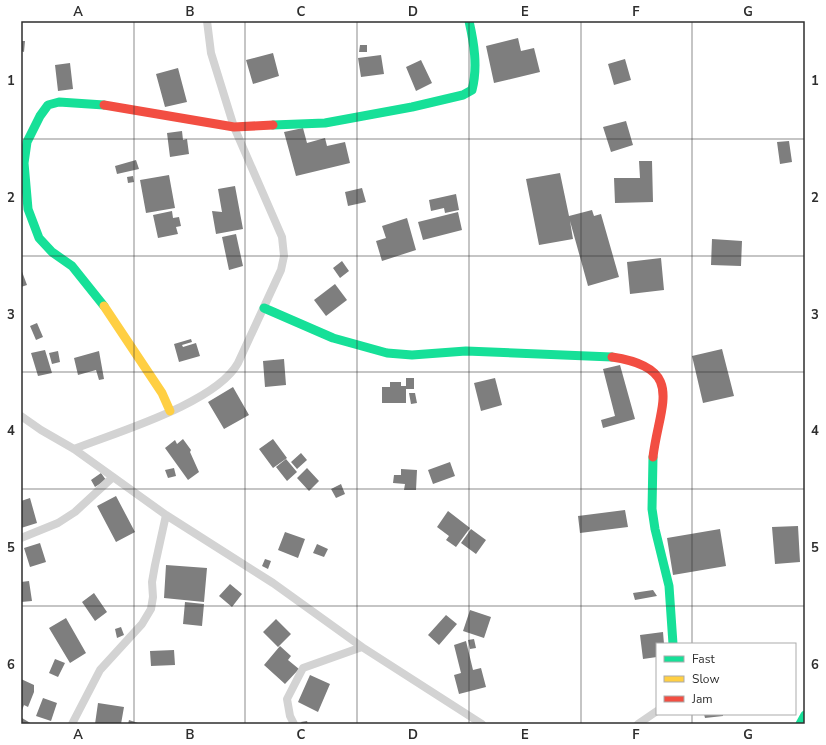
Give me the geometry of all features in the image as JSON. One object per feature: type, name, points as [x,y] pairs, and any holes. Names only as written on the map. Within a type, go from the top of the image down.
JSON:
[{"type":"street","points":[[74,449],[170,411],[217,386],[233,372],[281,270],[284,245],[234,127],[211,54],[207,21]]},
{"type":"street","points":[[170,411],[162,393],[97,295],[72,266],[52,252],[39,238],[28,209],[24,162],[27,142],[48,105],[59,102],[111,106],[234,127],[325,123],[412,107],[462,95],[472,90],[475,82],[473,49],[469,21]]},
{"type":"street","points":[[264,308],[329,337],[379,350],[407,355],[459,351],[541,355],[590,354],[619,357],[645,365],[658,375],[663,385],[662,404],[651,477],[652,509],[660,553],[668,585],[673,643]]},
{"type":"street","points":[[21,416],[41,430],[74,449],[166,515],[273,584],[362,647],[482,724]]},
{"type":"street","points":[[21,538],[58,523],[75,512],[113,477]]},
{"type":"street","points":[[72,724],[100,670],[142,624],[151,609],[153,598],[152,582],[166,515]]},
{"type":"street","points":[[294,724],[290,716],[287,699],[303,668],[362,647]]},
{"type":"street","points":[[638,724],[656,712]]},
{"type":"street","points":[[800,724],[805,715]]},
{"type":"building","points":[[518,38],[521,51],[534,48],[540,72],[494,83],[486,46]]},
{"type":"building","points":[[21,41],[25,41],[24,52],[21,51]]},
{"type":"building","points":[[360,45],[367,45],[367,52],[359,52]]},
{"type":"building","points":[[273,53],[279,76],[253,84],[246,60]]},
{"type":"building","points":[[381,55],[384,74],[361,77],[358,58]]},
{"type":"building","points":[[625,59],[631,80],[614,85],[608,64]]},
{"type":"building","points":[[421,60],[432,83],[416,91],[406,67]]},
{"type":"building","points":[[70,63],[73,89],[58,91],[55,65]]},
{"type":"building","points":[[178,68],[187,102],[165,107],[156,74]]},
{"type":"building","points":[[626,121],[633,145],[611,152],[603,127]]},
{"type":"building","points":[[303,128],[307,143],[325,138],[327,146],[345,142],[350,163],[296,176],[284,132]]},
{"type":"building","points":[[182,131],[183,140],[187,139],[189,154],[170,157],[167,133]]},
{"type":"building","points":[[789,141],[792,162],[780,164],[777,142]]},
{"type":"building","points":[[136,160],[139,169],[117,174],[115,166]]},
{"type":"building","points":[[639,161],[652,161],[653,202],[615,203],[614,178],[640,178]]},
{"type":"building","points":[[560,173],[569,216],[592,210],[594,216],[601,214],[619,277],[588,286],[570,221],[573,239],[539,245],[526,179]]},
{"type":"building","points":[[169,175],[175,208],[146,213],[140,180]]},
{"type":"building","points":[[133,176],[134,182],[128,183],[127,177]]},
{"type":"building","points":[[235,186],[243,229],[216,234],[212,211],[222,212],[218,189]]},
{"type":"building","points":[[362,188],[366,202],[348,206],[345,192]]},
{"type":"building","points":[[456,194],[459,210],[445,213],[444,208],[431,211],[429,200]]},
{"type":"building","points":[[172,211],[173,218],[179,217],[181,226],[176,227],[178,234],[158,238],[153,215]]},
{"type":"building","points":[[458,212],[462,230],[423,240],[418,222]]},
{"type":"building","points":[[407,218],[416,250],[382,261],[376,241],[386,238],[382,226]]},
{"type":"building","points":[[236,234],[243,266],[229,270],[222,237]]},
{"type":"building","points":[[712,239],[742,241],[741,266],[711,265]]},
{"type":"building","points":[[661,258],[664,290],[630,294],[627,262]]},
{"type":"building","points":[[342,261],[349,271],[340,278],[333,268]]},
{"type":"building","points":[[21,269],[27,285],[21,287]]},
{"type":"building","points":[[335,284],[347,300],[326,316],[314,300]]},
{"type":"building","points":[[37,323],[43,337],[36,340],[30,326]]},
{"type":"building","points":[[191,339],[192,342],[182,345],[183,347],[196,343],[200,356],[179,362],[174,344]]},
{"type":"building","points":[[722,349],[734,396],[703,403],[692,356]]},
{"type":"building","points":[[45,350],[52,373],[38,376],[31,353]]},
{"type":"building","points":[[58,351],[60,362],[52,364],[49,353]]},
{"type":"building","points":[[99,351],[104,379],[99,380],[96,370],[78,375],[74,358]]},
{"type":"building","points":[[284,359],[286,385],[265,387],[263,361]]},
{"type":"building","points":[[620,365],[635,419],[603,428],[601,420],[615,416],[603,369]]},
{"type":"building","points":[[406,378],[414,378],[414,389],[406,389],[406,403],[382,403],[382,387],[390,387],[390,382],[401,382],[401,386],[406,386]]},
{"type":"building","points":[[495,378],[502,405],[481,411],[474,383]]},
{"type":"building","points":[[233,387],[249,415],[224,429],[208,402]]},
{"type":"building","points":[[409,393],[415,393],[417,403],[411,404]]},
{"type":"building","points":[[183,439],[191,450],[190,452],[199,472],[188,480],[165,448],[175,440],[177,444]]},
{"type":"building","points":[[273,439],[287,458],[273,468],[259,449]]},
{"type":"building","points":[[301,453],[307,460],[297,469],[291,462]]},
{"type":"building","points":[[286,459],[297,472],[287,481],[276,467]]},
{"type":"building","points":[[450,462],[455,476],[433,484],[428,470]]},
{"type":"building","points":[[174,468],[176,476],[168,478],[165,470]]},
{"type":"building","points":[[307,468],[319,481],[309,491],[297,478]]},
{"type":"building","points":[[401,469],[417,470],[416,490],[404,490],[405,484],[393,483],[394,475],[401,475]]},
{"type":"building","points":[[101,473],[106,480],[95,487],[91,480]]},
{"type":"building","points":[[341,484],[345,494],[336,498],[331,489]]},
{"type":"building","points":[[116,496],[135,532],[116,542],[97,506]]},
{"type":"building","points":[[30,498],[37,523],[21,528],[21,501]]},
{"type":"building","points":[[625,510],[628,527],[580,533],[578,516]]},
{"type":"building","points":[[448,511],[470,528],[456,547],[446,540],[449,536],[437,527]]},
{"type":"building","points":[[798,526],[800,562],[775,564],[772,527]]},
{"type":"building","points":[[471,529],[486,540],[476,554],[461,543]]},
{"type":"building","points":[[720,529],[726,566],[673,575],[667,538]]},
{"type":"building","points":[[285,532],[305,539],[298,558],[278,550]]},
{"type":"building","points":[[40,543],[46,562],[30,567],[24,548]]},
{"type":"building","points":[[317,544],[328,549],[324,557],[313,553]]},
{"type":"building","points":[[265,559],[271,561],[268,569],[262,566]]},
{"type":"building","points":[[166,565],[207,568],[204,602],[164,598]]},
{"type":"building","points":[[29,581],[32,601],[21,602],[21,582]]},
{"type":"building","points":[[230,584],[242,594],[232,607],[219,596]]},
{"type":"building","points":[[653,590],[657,596],[635,600],[633,593]]},
{"type":"building","points":[[94,593],[107,612],[95,621],[82,602]]},
{"type":"building","points":[[185,602],[204,604],[202,626],[183,624]]},
{"type":"building","points":[[470,610],[491,617],[484,638],[463,631]]},
{"type":"building","points":[[446,615],[457,624],[439,645],[428,635]]},
{"type":"building","points":[[66,618],[86,653],[70,663],[49,628]]},
{"type":"building","points":[[276,619],[291,634],[278,647],[263,632]]},
{"type":"building","points":[[121,627],[124,635],[117,638],[115,629]]},
{"type":"building","points":[[663,632],[664,643],[656,643],[656,657],[643,659],[640,635]]},
{"type":"building","points":[[474,639],[476,648],[470,649],[468,640]]},
{"type":"building","points":[[466,641],[473,670],[481,668],[486,687],[459,694],[454,675],[461,673],[454,645]]},
{"type":"building","points":[[280,646],[291,656],[288,660],[299,669],[285,684],[264,665]]},
{"type":"building","points":[[174,650],[175,665],[151,666],[150,651]]},
{"type":"building","points":[[55,659],[65,663],[58,677],[49,673]]},
{"type":"building","points":[[310,675],[330,684],[318,712],[298,702]]},
{"type":"building","points":[[21,679],[34,685],[34,692],[28,707],[24,705],[21,713]]},
{"type":"building","points":[[43,698],[57,703],[51,721],[36,716]]},
{"type":"building","points":[[98,703],[124,707],[121,724],[95,724]]},
{"type":"building","points":[[704,715],[723,715],[723,716],[705,718]]},
{"type":"building","points":[[22,718],[32,724],[21,724]]},
{"type":"building","points":[[129,720],[141,724],[128,724]]},
{"type":"building","points":[[307,721],[308,724],[302,724],[301,722]]},
{"type":"traffic: fast","points":[[273,125],[325,123],[412,107],[463,95],[472,90],[475,73],[474,46],[469,21]]},
{"type":"traffic: fast","points":[[104,105],[59,102],[48,105],[40,116],[27,142],[24,163],[28,209],[39,238],[52,252],[72,266],[104,306]]},
{"type":"traffic: fast","points":[[264,308],[333,338],[387,353],[412,355],[466,351],[612,357]]},
{"type":"traffic: fast","points":[[653,457],[652,509],[655,529],[669,586],[673,643]]},
{"type":"traffic: fast","points":[[800,724],[805,715]]},
{"type":"traffic: slow","points":[[104,306],[162,393],[170,411]]},
{"type":"traffic: jam","points":[[104,105],[234,127],[273,125]]},
{"type":"traffic: jam","points":[[612,357],[636,362],[651,370],[660,380],[663,392],[662,405],[653,457]]}]
